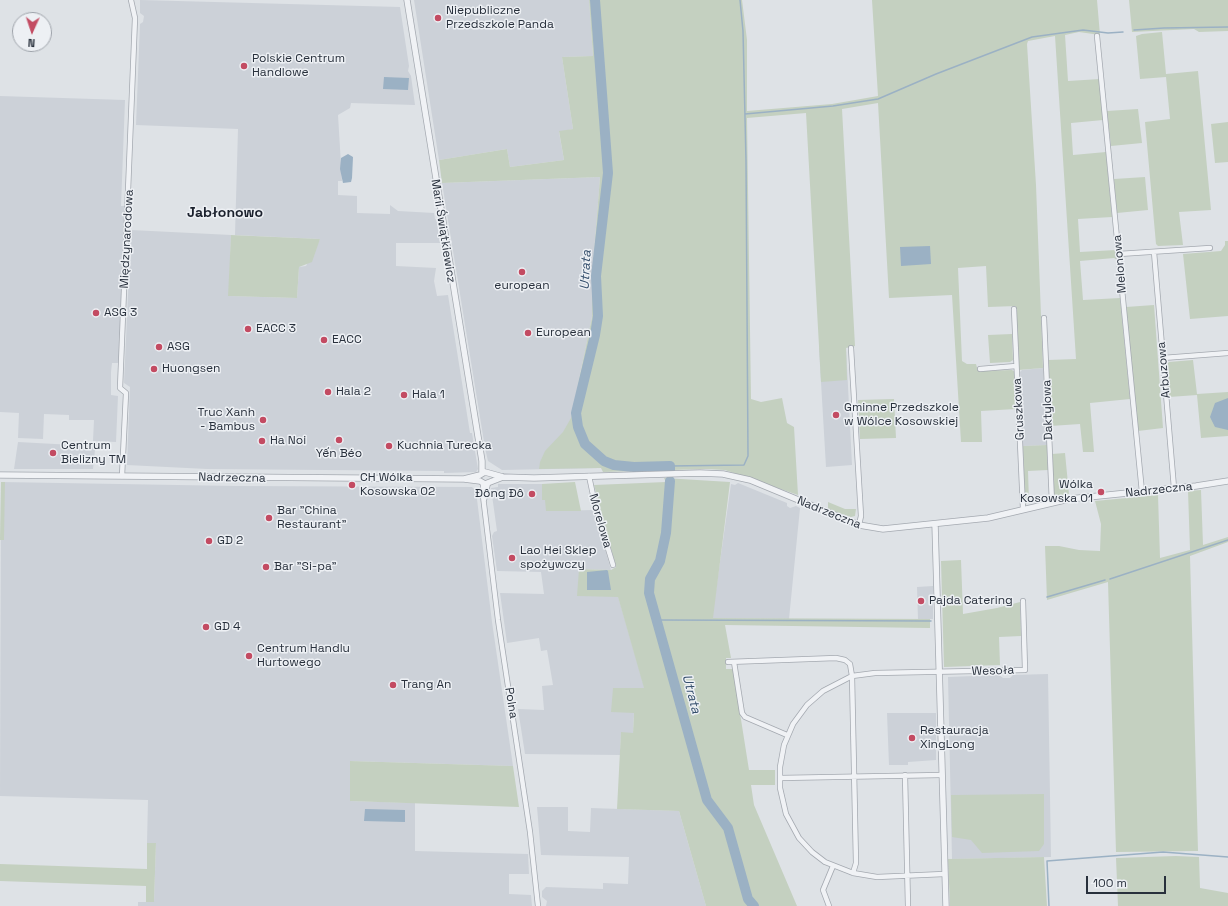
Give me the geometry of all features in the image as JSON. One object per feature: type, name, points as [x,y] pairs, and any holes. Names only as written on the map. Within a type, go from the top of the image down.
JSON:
[{"type":"street","name":"Międzynarodowa","points":[[122,476],[126,393],[120,388],[135,18],[131,0]]},
{"type":"street","name":"Marii Świątkiewicz","points":[[407,0],[485,478]]},
{"type":"street","name":"Melonowa","points":[[1097,36],[1142,492]]},
{"type":"street","points":[[1119,254],[1210,248]]},
{"type":"street","name":"Arbuzowa","points":[[1154,252],[1174,488]]},
{"type":"street","name":"Gruszkowa","points":[[1014,309],[1023,509]]},
{"type":"street","name":"Daktylowa","points":[[1044,318],[1052,503]]},
{"type":"street","points":[[851,348],[861,516],[859,525]]},
{"type":"street","points":[[1163,358],[1228,353]]},
{"type":"street","points":[[980,369],[1016,366]]},
{"type":"street","name":"Nadrzeczna","points":[[0,475],[464,479],[700,473],[730,475],[750,480],[859,525],[883,529],[988,518],[1052,503],[1228,481]]},
{"type":"street","name":"Morelowa","points":[[589,476],[596,509],[613,565]]},
{"type":"street","name":"Polna","points":[[485,478],[484,500],[498,620],[530,832],[538,906]]},
{"type":"street","points":[[935,524],[946,906]]},
{"type":"street","name":"Wesoła","points":[[944,874],[877,877],[853,873],[825,862],[812,852],[793,828],[785,808],[780,778],[781,758],[787,735],[802,710],[814,697],[830,686],[852,676],[875,673],[1025,670],[1023,601]]},
{"type":"street","points":[[728,662],[841,659],[850,664],[852,676],[856,863],[853,873]]},
{"type":"street","points":[[734,662],[744,715],[747,720],[787,735]]},
{"type":"street","points":[[780,778],[941,774]]},
{"type":"street","points":[[905,775],[908,906]]},
{"type":"street","points":[[829,906],[823,890],[833,866]]},
{"type":"shaded area","points":[[140,0],[400,7],[409,66],[408,71],[411,76],[415,105],[351,103],[350,108],[338,115],[342,181],[338,181],[338,195],[357,196],[357,213],[390,214],[390,205],[398,211],[434,213],[435,219],[437,220],[440,243],[396,243],[396,266],[436,268],[434,281],[437,296],[448,295],[470,433],[472,433],[478,469],[476,472],[444,473],[444,471],[207,469],[127,465],[130,387],[124,383],[131,230],[231,235],[229,296],[297,298],[299,267],[306,266],[320,239],[235,235],[238,129],[136,125],[140,24],[143,22],[144,16],[140,13]]},
{"type":"shaded area","points":[[414,0],[589,0],[593,56],[562,57],[573,129],[559,132],[564,160],[510,167],[507,149],[439,160]]},
{"type":"shaded area","points":[[0,96],[125,100],[121,206],[126,206],[120,363],[112,363],[111,372],[111,395],[118,396],[116,442],[93,441],[94,420],[69,420],[69,415],[44,414],[43,439],[18,438],[19,413],[0,412]]},
{"type":"shaded area","name":"European","points":[[600,177],[592,278],[592,317],[571,418],[601,468],[502,470],[488,461],[485,448],[442,183]]},
{"type":"shaded area","name":"Gminne Przedszkole w Wólce Kosowskiej","points":[[846,347],[852,465],[826,467],[819,348]]},
{"type":"shaded area","points":[[1043,368],[1047,445],[1023,446],[1020,372],[1022,370]]},
{"type":"shaded area","points":[[18,442],[92,446],[95,450],[93,469],[14,469]]},
{"type":"shaded area","name":"Centrum Handlu Hurtowego","points":[[1,482],[236,486],[472,487],[476,491],[492,622],[513,766],[350,761],[350,801],[415,803],[415,851],[528,854],[529,874],[509,874],[509,894],[531,895],[532,906],[138,906],[138,902],[154,902],[156,843],[147,843],[148,800],[0,796]]},
{"type":"shaded area","points":[[738,483],[787,503],[787,506],[790,508],[796,506],[800,508],[789,619],[712,618],[731,484],[735,485]]},
{"type":"shaded area","points":[[498,484],[542,484],[542,500],[546,500],[546,511],[594,510],[611,570],[579,569],[613,596],[618,596],[645,689],[613,688],[634,712],[633,733],[621,733],[620,755],[525,754],[518,709],[544,710],[542,686],[553,685],[547,650],[541,651],[539,638],[507,643],[500,593],[544,594],[541,572],[497,571],[492,536],[494,532],[497,531],[491,488],[498,487]]},
{"type":"shaded area","points":[[933,586],[933,619],[918,619],[917,587]]},
{"type":"shaded area","points":[[1048,674],[1051,857],[952,859],[948,677],[999,675],[1003,678],[1010,678],[1013,675]]},
{"type":"shaded area","points":[[887,713],[936,713],[936,760],[908,762],[908,765],[889,765]]},
{"type":"shaded area","points":[[537,807],[568,807],[568,831],[590,832],[591,808],[679,811],[706,906],[546,906],[547,901],[542,897],[542,891],[546,887],[603,889],[603,883],[628,884],[629,857],[541,855]]},
{"type":"green space","points":[[589,0],[742,0],[747,40],[747,111],[832,104],[878,96],[872,0],[1097,0],[1100,35],[1079,32],[1065,35],[1068,81],[1100,79],[1103,120],[1071,123],[1073,155],[1106,152],[1112,217],[1078,219],[1080,252],[1116,250],[1117,260],[1114,258],[1080,261],[1083,300],[1120,298],[1130,399],[1090,403],[1094,452],[1083,452],[1080,424],[1050,426],[1048,360],[1076,359],[1055,36],[1028,41],[1027,44],[1036,185],[1043,368],[1018,370],[1016,306],[988,307],[986,266],[958,268],[962,361],[967,364],[976,364],[978,371],[1012,370],[1015,372],[1016,409],[981,411],[982,442],[961,442],[952,295],[889,298],[878,103],[842,109],[855,346],[846,348],[847,380],[821,382],[806,113],[747,118],[751,399],[761,402],[782,398],[787,423],[794,427],[798,495],[725,470],[706,469],[603,472],[601,468],[539,469],[540,462],[545,451],[563,432],[571,418],[592,317],[592,278],[600,177],[442,183],[439,160],[507,149],[510,167],[564,160],[559,131],[573,129],[562,57],[593,56]]},
{"type":"green space","points":[[1129,0],[1228,0],[1228,31],[1199,32],[1194,29],[1132,32]]},
{"type":"green space","points":[[1162,32],[1166,74],[1198,71],[1211,210],[1179,212],[1183,245],[1158,246],[1156,244],[1145,122],[1170,119],[1166,77],[1140,79],[1136,36]]},
{"type":"green space","points":[[1138,109],[1142,143],[1111,146],[1107,111]]},
{"type":"green space","points":[[1228,122],[1228,162],[1215,163],[1211,124]]},
{"type":"green space","points":[[1145,177],[1148,210],[1117,213],[1114,179]]},
{"type":"green space","points":[[231,235],[320,239],[312,262],[299,267],[297,298],[228,296]]},
{"type":"green space","points":[[1225,241],[1228,241],[1228,316],[1190,319],[1183,254],[1221,251],[1225,245]]},
{"type":"green space","points":[[1154,305],[1163,428],[1138,431],[1126,307]]},
{"type":"green space","points":[[1012,334],[1013,360],[1010,362],[990,363],[988,335]]},
{"type":"green space","points":[[1193,360],[1197,394],[1228,392],[1228,436],[1201,438],[1197,395],[1169,397],[1166,365],[1169,362]]},
{"type":"green space","points":[[894,399],[896,438],[860,439],[858,400]]},
{"type":"green space","points":[[1047,445],[1048,470],[1028,471],[1029,502],[1025,505],[1023,446]]},
{"type":"green space","points":[[1065,453],[1069,494],[1056,496],[1054,494],[1052,454]]},
{"type":"green space","points":[[664,478],[730,482],[713,618],[930,619],[930,628],[725,625],[731,658],[726,658],[726,669],[733,669],[749,770],[775,770],[775,785],[751,785],[754,805],[797,906],[706,906],[679,811],[617,809],[621,732],[633,733],[634,713],[611,712],[613,688],[644,688],[618,597],[577,596],[579,569],[611,570],[616,567],[594,485],[666,482]]},
{"type":"green space","points":[[1,482],[5,482],[4,540],[0,540]]},
{"type":"green space","points":[[575,482],[581,511],[546,511],[545,500],[542,500],[542,484]]},
{"type":"green space","points":[[1201,490],[1203,545],[1228,537],[1228,542],[1190,556],[1198,851],[1116,852],[1108,582],[1047,600],[1045,546],[1059,546],[1079,550],[1100,551],[1101,524],[1095,501],[1158,495],[1160,558],[1190,550],[1188,491]]},
{"type":"green space","points":[[828,502],[845,509],[856,509],[855,516],[851,517],[842,514],[840,516],[828,511]]},
{"type":"green space","points":[[961,560],[963,614],[1020,602],[1021,636],[999,637],[1000,665],[944,667],[941,561]]},
{"type":"green space","points":[[350,761],[513,766],[519,807],[350,801]]},
{"type":"green space","points":[[1044,794],[1044,844],[1039,851],[982,853],[971,840],[952,837],[951,795]]},
{"type":"green space","points":[[147,843],[156,843],[154,902],[146,902],[146,886],[0,881],[0,864],[147,869]]},
{"type":"green space","points":[[1176,856],[1199,857],[1200,888],[1228,893],[1228,906],[1118,906],[1116,858]]},
{"type":"green space","points":[[1044,857],[1047,906],[950,906],[948,859]]},
{"type":"water","points":[[384,77],[409,78],[408,90],[383,89]]},
{"type":"water","points":[[348,154],[353,157],[352,178],[351,182],[343,183],[340,169],[341,158]]},
{"type":"water","points":[[930,246],[931,264],[901,266],[900,247]]},
{"type":"water","points":[[1228,398],[1228,430],[1215,427],[1210,417],[1215,403]]},
{"type":"water","points":[[607,570],[611,590],[587,590],[587,572]]},
{"type":"water","points":[[365,809],[405,810],[405,822],[364,821]]},
{"type":"waterway","name":"Utrata","points":[[595,0],[608,173],[596,276],[598,316],[595,335],[576,413],[578,427],[585,444],[604,461],[614,465],[634,467],[670,466],[670,470]]},
{"type":"waterway","points":[[670,466],[744,465],[748,456],[746,161],[743,31],[740,0]]},
{"type":"waterway","points":[[1134,30],[1228,27]]},
{"type":"waterway","points":[[745,114],[833,106],[878,99],[936,74],[1032,37],[1083,30],[1108,33],[1123,32]]},
{"type":"waterway","name":"Utrata","points":[[670,481],[666,533],[660,561],[650,579],[649,593],[707,800],[728,828],[748,899],[754,906]]},
{"type":"waterway","points":[[1110,579],[1228,540]]},
{"type":"waterway","points":[[1047,597],[1105,580]]},
{"type":"waterway","points":[[657,620],[931,621]]},
{"type":"waterway","points":[[1049,906],[1047,861],[1163,852],[1228,857]]},
{"type":"place","name":"Niepubliczne Przedszkole Panda","points":[[438,18]]},
{"type":"place","name":"Polskie Centrum Handlowe","points":[[244,66]]},
{"type":"place","name":"european","points":[[522,272]]},
{"type":"place","name":"ASG 3","points":[[96,313]]},
{"type":"place","name":"EACC 3","points":[[248,329]]},
{"type":"place","name":"European","points":[[528,333]]},
{"type":"place","name":"EACC","points":[[324,340]]},
{"type":"place","name":"ASG","points":[[159,347]]},
{"type":"place","name":"Huongsen","points":[[154,369]]},
{"type":"place","name":"Hala 2","points":[[328,392]]},
{"type":"place","name":"Hala 1","points":[[404,395]]},
{"type":"place","name":"Gminne Przedszkole w Wólce Kosowskiej","points":[[836,415]]},
{"type":"place","name":"Truc Xanh - Bambus","points":[[263,420]]},
{"type":"place","name":"Yến Béo","points":[[339,440]]},
{"type":"place","name":"Ha Noi","points":[[262,441]]},
{"type":"place","name":"Kuchnia Turecka","points":[[389,446]]},
{"type":"place","name":"Centrum Bielizny TM","points":[[53,453]]},
{"type":"place","name":"CH Wólka Kosowska 02","points":[[352,485]]},
{"type":"place","name":"Wólka Kosowska 01","points":[[1101,492]]},
{"type":"place","name":"Đông Đô","points":[[532,494]]},
{"type":"place","name":"Bar \"China Restaurant\"","points":[[269,518]]},
{"type":"place","name":"GD 2","points":[[209,541]]},
{"type":"place","name":"Lao Hei Sklep spożywczy","points":[[512,558]]},
{"type":"place","name":"Bar \"Si-pa\"","points":[[266,567]]},
{"type":"place","name":"Pajda Catering","points":[[921,601]]},
{"type":"place","name":"GD 4","points":[[206,627]]},
{"type":"place","name":"Centrum Handlu Hurtowego","points":[[249,656]]},
{"type":"place","name":"Trang An","points":[[393,685]]},
{"type":"place","name":"Restauracja XingLong","points":[[912,738]]},
{"type":"district","name":"Jabłonowo","points":[[225,213]]}]
